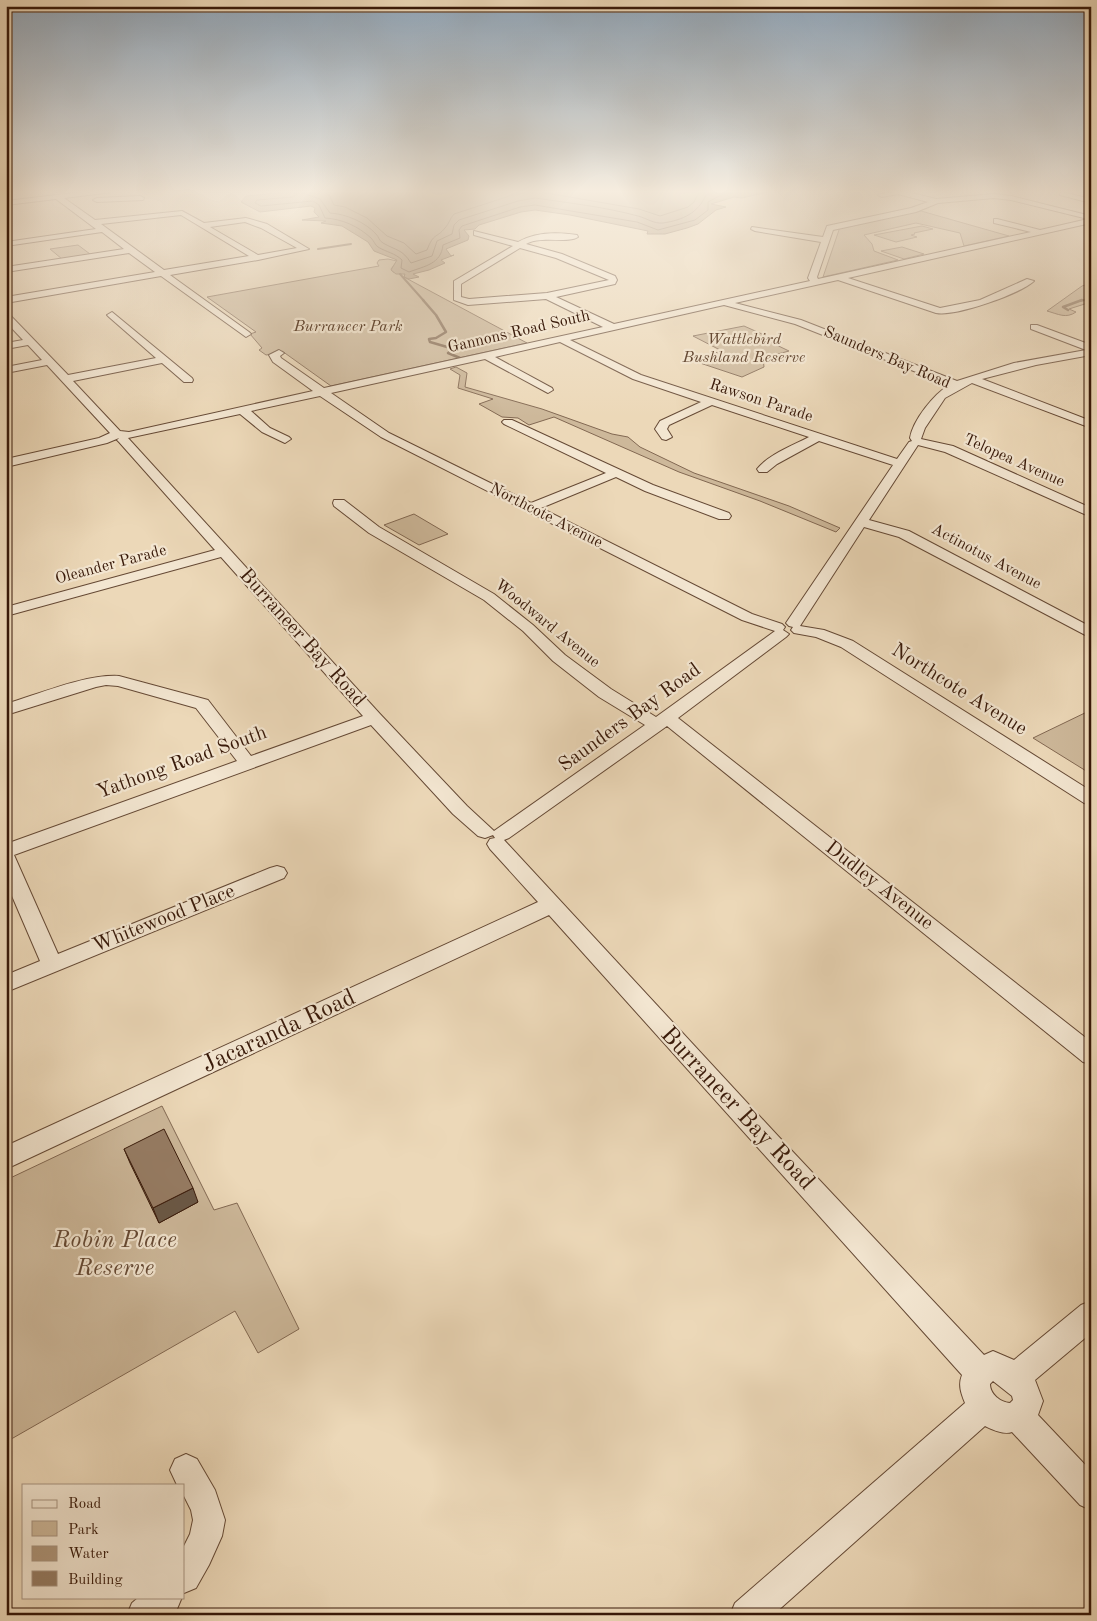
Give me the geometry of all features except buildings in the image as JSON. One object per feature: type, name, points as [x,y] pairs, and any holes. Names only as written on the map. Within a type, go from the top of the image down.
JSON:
[{"type":"street","points":[[6,270],[33,266]]},
{"type":"street","points":[[151,266],[246,334]]},
{"type":"street","points":[[6,300],[212,266]]},
{"type":"street","points":[[484,266],[458,281],[457,298],[475,302],[547,296],[614,280],[582,266]]},
{"type":"street","points":[[817,266],[812,278],[818,283]]},
{"type":"street","name":"Gannons Road South","points":[[6,462],[895,266]]},
{"type":"street","points":[[841,278],[939,311],[983,302],[1030,281]]},
{"type":"street","points":[[547,296],[614,328]]},
{"type":"street","name":"Saunders Bay Road","points":[[726,303],[798,322],[958,385]]},
{"type":"street","points":[[112,315],[188,380]]},
{"type":"street","name":"Burraneer Bay Road","points":[[6,316],[226,552],[374,718],[460,810],[495,837],[551,905],[980,1372]]},
{"type":"street","points":[[1034,327],[1091,348]]},
{"type":"street","name":"Rawson Parade","points":[[561,340],[631,374],[710,402],[898,463]]},
{"type":"street","points":[[6,346],[31,342]]},
{"type":"street","points":[[958,385],[972,379],[1040,361],[1091,352]]},
{"type":"street","points":[[274,355],[277,360],[322,393]]},
{"type":"street","points":[[487,356],[548,390]]},
{"type":"street","points":[[65,379],[164,360]]},
{"type":"street","points":[[6,370],[49,362]]},
{"type":"street","points":[[972,379],[1091,425]]},
{"type":"street","name":"Saunders Bay Road","points":[[495,837],[662,722],[788,628],[861,522],[898,463],[917,441],[921,425],[934,404],[946,392],[958,385]]},
{"type":"street","name":"Northcote Avenue","points":[[322,393],[385,435],[748,617],[788,628],[819,633],[847,644],[1091,799]]},
{"type":"street","points":[[666,437],[661,429],[664,423],[710,402]]},
{"type":"street","points":[[243,410],[264,429],[285,439]]},
{"type":"street","points":[[508,422],[616,474],[724,516]]},
{"type":"street","points":[[763,469],[774,461],[818,438]]},
{"type":"street","name":"Telopea Avenue","points":[[917,441],[949,449],[1091,513]]},
{"type":"street","points":[[531,508],[616,474]]},
{"type":"street","name":"Woodward Avenue","points":[[339,504],[374,530],[489,597],[528,628],[559,658],[605,693],[662,722]]},
{"type":"street","name":"Actinotus Avenue","points":[[861,522],[904,534],[1091,633]]},
{"type":"street","name":"Oleander Parade","points":[[6,612],[226,552]]},
{"type":"street","points":[[6,710],[92,683],[106,680],[119,681],[202,704],[247,763]]},
{"type":"street","name":"Yathong Road South","points":[[6,851],[374,718]]},
{"type":"street","name":"Dudley Avenue","points":[[662,722],[1091,1055]]},
{"type":"street","points":[[6,858],[52,965]]},
{"type":"street","name":"Whitewood Place","points":[[6,984],[277,873]]},
{"type":"street","name":"Jacaranda Road","points":[[6,1158],[551,905]]},
{"type":"street","points":[[1016,1377],[1091,1315]]},
{"type":"street","points":[[993,1366],[1001,1368],[1016,1377],[1022,1384],[1027,1399],[1026,1406],[1018,1416],[1001,1418],[984,1407],[975,1392],[974,1384],[980,1372],[993,1366]]},
{"type":"street","points":[[747,1615],[984,1407]]},
{"type":"street","points":[[1018,1416],[1091,1494]]},
{"type":"street","points":[[185,1574],[200,1551],[206,1532],[208,1513],[186,1470]]},
{"type":"street","points":[[144,1615],[163,1598]]},
{"type":"green space","name":"Burraneer Park","points":[[379,266],[394,266],[391,269],[393,272],[406,274],[404,277],[527,343],[331,386],[282,351],[266,355],[259,350],[262,348],[250,334],[256,332],[207,297]]},
{"type":"green space","points":[[827,266],[873,266],[823,277]]},
{"type":"green space","points":[[1091,283],[1091,302],[1069,309],[1076,312],[1065,316],[1047,311],[1082,286]]},
{"type":"green space","name":"Wattlebird Bushland Reserve","points":[[744,326],[771,338],[766,340],[789,351],[763,358],[764,367],[742,377],[691,360],[722,351],[693,336]]},
{"type":"green space","points":[[456,367],[467,373],[465,387],[542,409],[612,434],[628,437],[640,447],[694,473],[789,506],[840,528],[836,532],[760,501],[679,472],[554,417],[529,425],[518,418],[502,417],[479,404],[493,399],[458,388],[460,375],[450,369]]},
{"type":"green space","points":[[414,514],[448,534],[419,545],[384,525]]},
{"type":"green space","points":[[1091,710],[1091,774],[1033,738]]},
{"type":"green space","name":"Robin Place Reserve","points":[[162,1106],[214,1210],[237,1203],[299,1329],[258,1353],[235,1311],[6,1442],[6,1180]]},
{"type":"water","points":[[394,266],[439,266],[413,274],[419,277],[409,279],[404,277],[405,274],[396,274],[391,270]]},
{"type":"waterway","points":[[400,274],[424,301]]},
{"type":"waterway","points":[[1080,301],[1091,299]]},
{"type":"waterway","points":[[423,300],[436,315],[446,332],[436,338],[429,339],[430,342],[454,349],[448,353],[460,358]]},
{"type":"waterway","points":[[1068,310],[1063,307],[1080,301]]}]
